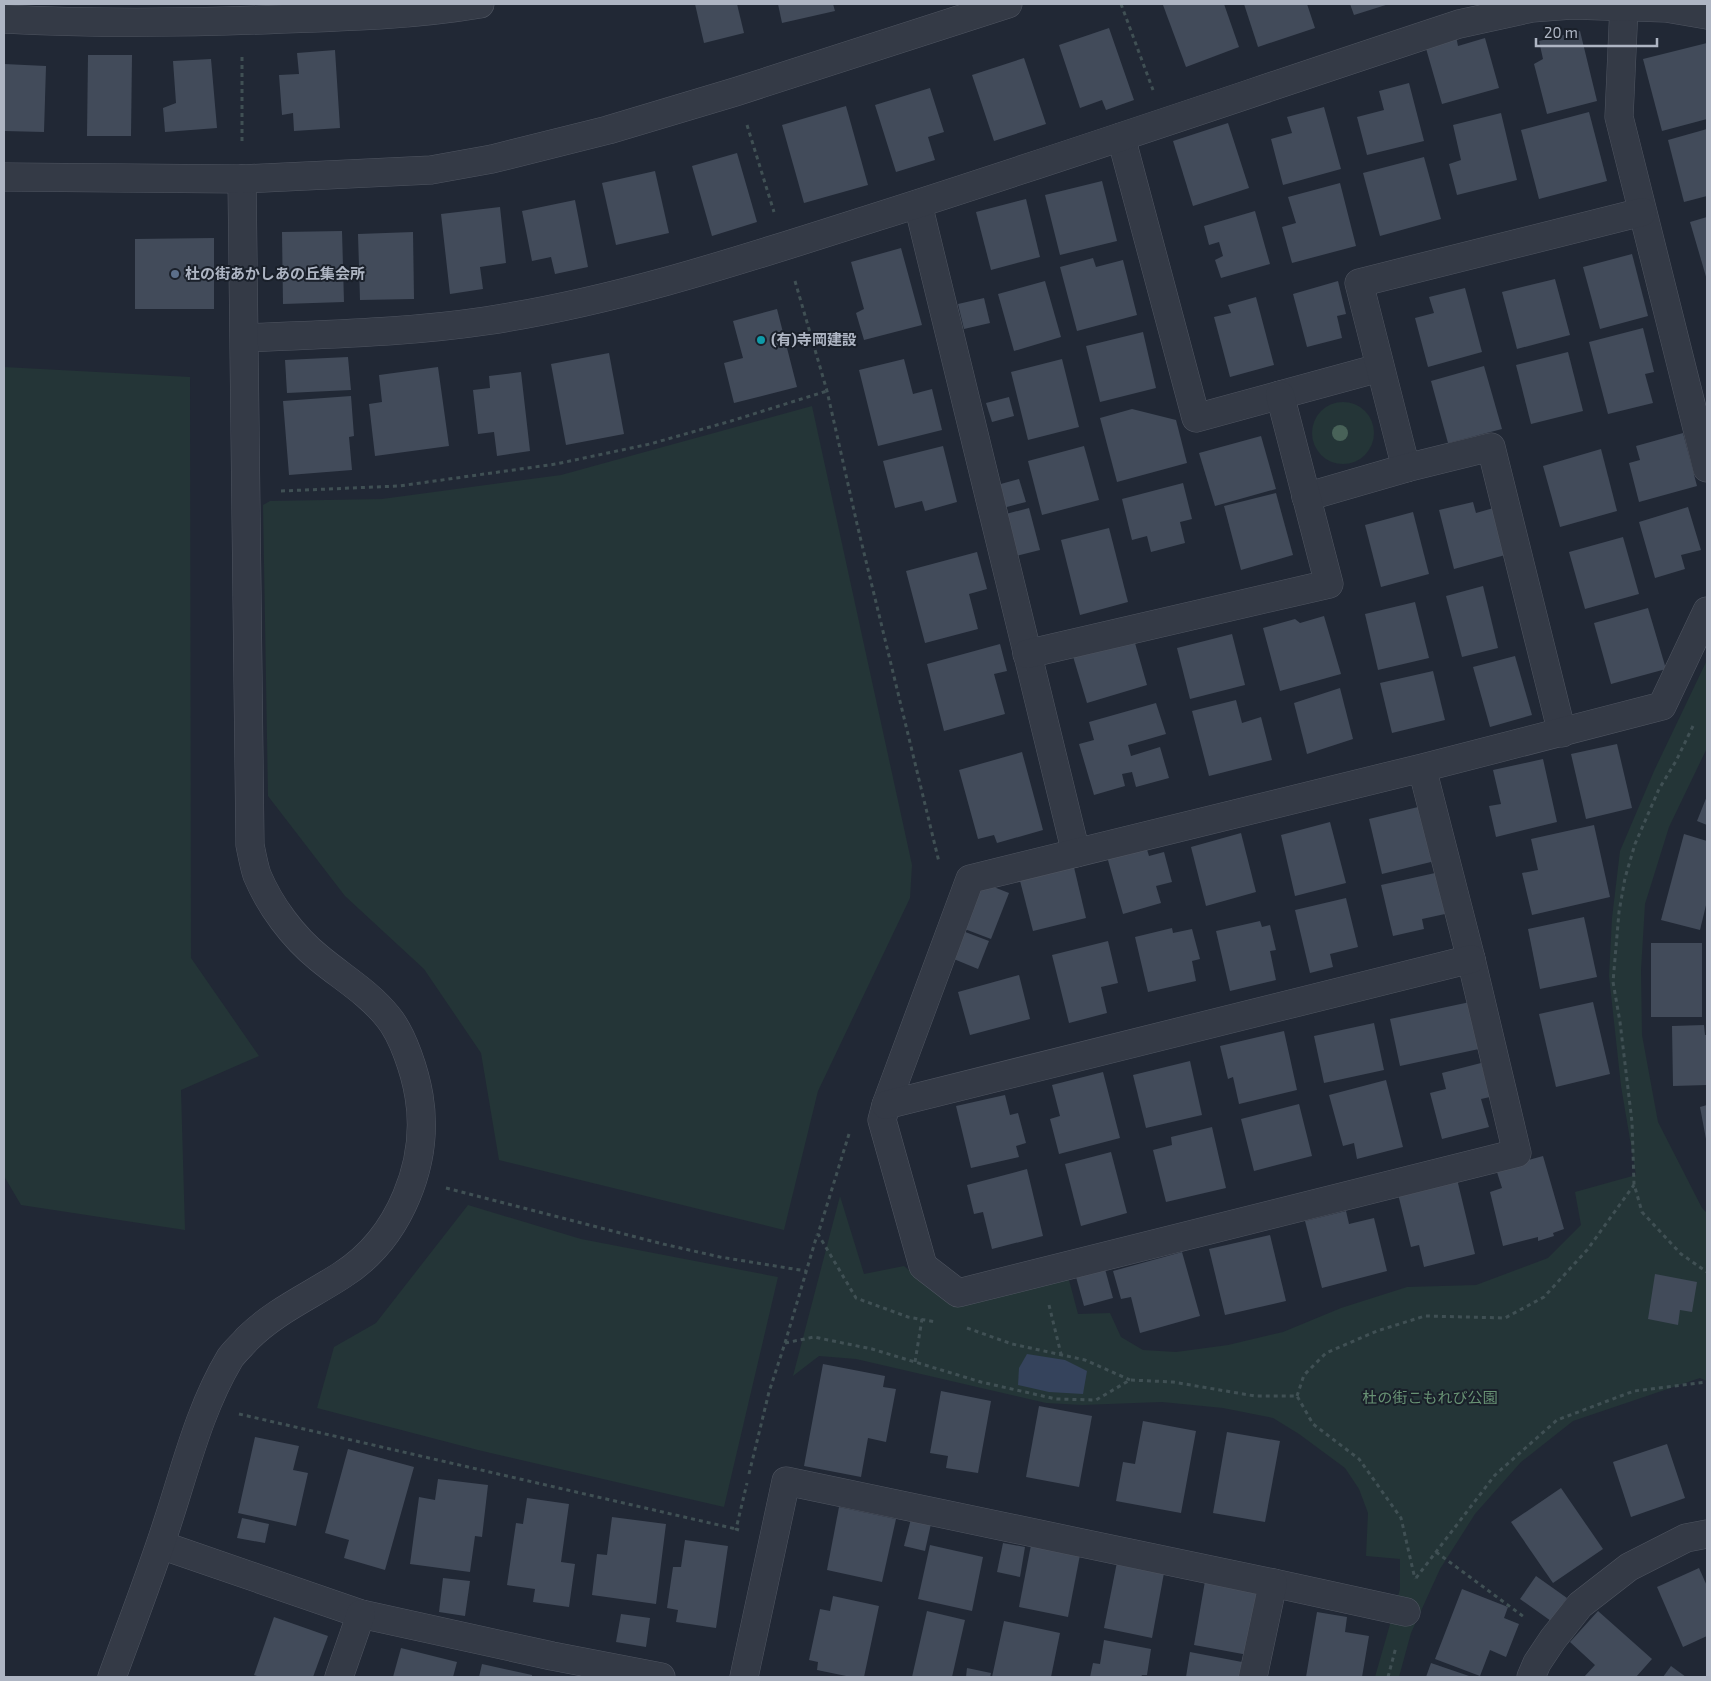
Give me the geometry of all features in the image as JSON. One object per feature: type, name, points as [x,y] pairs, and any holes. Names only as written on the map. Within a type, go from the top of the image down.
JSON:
[{"type":"street","points":[[4,19],[69,23],[242,21],[387,15],[480,4]]},
{"type":"street","points":[[4,177],[242,179],[431,170],[492,159],[608,130],[734,92],[1008,4]]},
{"type":"street","points":[[245,338],[415,329],[485,321],[628,292],[702,272],[918,204],[1459,24],[1532,8],[1572,5],[1666,8],[1707,15]]},
{"type":"street","points":[[1624,6],[1619,116],[1707,468]]},
{"type":"street","points":[[1121,137],[1196,418],[1380,368]]},
{"type":"street","points":[[112,1677],[161,1545],[205,1406],[232,1355],[259,1327],[288,1306],[344,1274],[370,1252],[389,1228],[414,1180],[422,1131],[419,1096],[403,1043],[390,1019],[374,1001],[318,958],[294,933],[269,900],[256,872],[250,846],[242,179]]},
{"type":"street","points":[[918,204],[1076,853]]},
{"type":"street","points":[[1406,468],[1359,283],[1642,212]]},
{"type":"street","points":[[1027,654],[1329,584],[1280,395]]},
{"type":"street","points":[[1306,497],[1406,468],[1491,447],[1562,733]]},
{"type":"street","points":[[1422,768],[1471,959],[1517,1153],[958,1293],[922,1266],[882,1120],[886,1104],[970,879],[1562,733],[1662,706],[1707,611]]},
{"type":"street","points":[[886,1104],[1471,959]]},
{"type":"street","points":[[744,1677],[786,1481],[1406,1612]]},
{"type":"street","points":[[1532,1677],[1537,1663],[1553,1639],[1580,1605],[1629,1567],[1686,1538],[1707,1534]]},
{"type":"street","points":[[161,1545],[361,1614],[550,1667],[661,1677]]},
{"type":"street","points":[[1252,1677],[1273,1583]]},
{"type":"street","points":[[339,1677],[361,1614]]},
{"type":"path","points":[[1121,4],[1165,123]]},
{"type":"path","points":[[242,21],[242,148]]},
{"type":"path","points":[[746,121],[827,391],[857,524],[940,864]]},
{"type":"path","points":[[245,492],[399,486],[556,464],[650,444],[827,391]]},
{"type":"path","points":[[1696,720],[1676,761],[1659,789],[1635,844],[1625,878],[1619,912],[1613,982],[1620,1022],[1632,1122],[1634,1184],[1642,1212],[1680,1254],[1707,1272]]},
{"type":"path","points":[[736,1529],[769,1392],[850,1130]]},
{"type":"path","points":[[414,1180],[672,1246],[720,1257],[806,1271]]},
{"type":"path","points":[[1634,1184],[1588,1250],[1544,1297],[1506,1318],[1425,1316],[1377,1331],[1326,1353],[1304,1376],[1297,1396],[1313,1424],[1358,1459],[1401,1518],[1415,1579],[1495,1475],[1557,1420],[1634,1391],[1707,1382]]},
{"type":"path","points":[[818,1234],[856,1298],[908,1317],[938,1322]]},
{"type":"path","points":[[1042,1273],[1061,1354]]},
{"type":"path","points":[[916,1362],[922,1320]]},
{"type":"path","points":[[962,1326],[1012,1344],[1085,1360],[1130,1380],[1173,1382],[1255,1396],[1297,1396]]},
{"type":"path","points":[[785,1343],[814,1336],[872,1349],[981,1382],[1056,1399],[1096,1400],[1130,1380]]},
{"type":"path","points":[[205,1406],[775,1539]]},
{"type":"path","points":[[1436,1552],[1553,1639]]},
{"type":"green space","points":[[4,367],[190,377],[191,958],[259,1056],[181,1090],[185,1230],[21,1205],[4,1176]]},
{"type":"green space","points":[[1343,402],[1355,404],[1365,411],[1372,421],[1374,433],[1372,445],[1365,455],[1355,462],[1343,464],[1331,462],[1321,455],[1314,445],[1312,433],[1314,421],[1321,411],[1331,404]]},
{"type":"green space","points":[[812,406],[912,865],[910,898],[818,1091],[784,1230],[499,1160],[481,1053],[424,969],[345,896],[268,796],[263,505],[270,501],[382,499],[561,475]]},
{"type":"green space","name":"杜の街こもれび公園","points":[[1707,660],[1707,748],[1669,827],[1645,904],[1641,970],[1642,1035],[1658,1122],[1702,1208],[1707,1213],[1707,1381],[1700,1378],[1573,1421],[1521,1462],[1475,1514],[1440,1569],[1411,1633],[1399,1677],[1375,1677],[1400,1589],[1400,1559],[1366,1556],[1368,1513],[1359,1489],[1345,1468],[1299,1434],[1273,1418],[1223,1408],[1162,1402],[1082,1405],[1046,1403],[856,1359],[819,1356],[793,1376],[840,1196],[864,1274],[904,1266],[953,1306],[1068,1276],[1078,1314],[1110,1313],[1121,1337],[1143,1350],[1176,1352],[1228,1345],[1283,1332],[1341,1308],[1407,1287],[1476,1285],[1548,1258],[1581,1225],[1575,1192],[1636,1175],[1621,1086],[1609,976],[1612,918],[1620,851],[1654,771]]},
{"type":"green space","points":[[468,1205],[581,1239],[778,1277],[724,1507],[478,1450],[317,1408],[334,1347],[376,1323]]},
{"type":"water","points":[[1027,1354],[1065,1360],[1087,1371],[1083,1394],[1049,1392],[1018,1385],[1019,1368]]},
{"type":"building","points":[[695,4],[737,4],[744,33],[704,43]]},
{"type":"building","points":[[778,4],[833,4],[835,11],[782,23]]},
{"type":"building","points":[[1224,4],[1239,47],[1186,67],[1163,5]]},
{"type":"building","points":[[1244,4],[1307,4],[1315,28],[1258,47]]},
{"type":"building","points":[[1350,4],[1389,4],[1354,15]]},
{"type":"building","points":[[1109,28],[1134,100],[1106,110],[1102,100],[1080,108],[1059,45]]},
{"type":"building","points":[[1580,31],[1597,101],[1547,114],[1534,64],[1543,59],[1539,41]]},
{"type":"building","points":[[1456,36],[1458,46],[1485,38],[1499,88],[1442,104],[1425,45]]},
{"type":"building","points":[[1707,43],[1707,119],[1662,131],[1643,59]]},
{"type":"building","points":[[335,50],[340,128],[294,131],[293,113],[282,115],[279,75],[299,74],[297,53]]},
{"type":"building","points":[[88,55],[132,55],[131,136],[87,136]]},
{"type":"building","points":[[1024,58],[1046,124],[994,141],[972,75]]},
{"type":"building","points":[[211,59],[217,128],[165,132],[163,108],[176,103],[173,61]]},
{"type":"building","points":[[4,64],[46,66],[44,132],[4,131]]},
{"type":"building","points":[[1409,83],[1424,141],[1367,155],[1357,117],[1384,110],[1379,91]]},
{"type":"building","points":[[930,88],[944,132],[928,137],[935,160],[896,172],[875,105]]},
{"type":"building","points":[[846,106],[868,185],[804,203],[782,125]]},
{"type":"building","points":[[1324,107],[1341,169],[1283,185],[1271,139],[1292,133],[1287,117]]},
{"type":"building","points":[[1589,112],[1607,181],[1539,199],[1521,130]]},
{"type":"building","points":[[1501,113],[1517,180],[1457,195],[1449,164],[1461,160],[1453,125]]},
{"type":"building","points":[[1228,123],[1249,188],[1193,206],[1173,141]]},
{"type":"building","points":[[1707,129],[1707,196],[1684,202],[1668,140]]},
{"type":"building","points":[[737,153],[757,222],[712,236],[692,166]]},
{"type":"building","points":[[1424,157],[1441,219],[1380,236],[1363,173]]},
{"type":"building","points":[[655,171],[669,233],[616,245],[602,183]]},
{"type":"building","points":[[1102,181],[1117,241],[1060,255],[1045,195]]},
{"type":"building","points":[[1340,183],[1356,246],[1292,263],[1282,227],[1296,223],[1288,197]]},
{"type":"building","points":[[1026,199],[1040,257],[991,270],[976,212]]},
{"type":"building","points":[[575,200],[588,267],[555,274],[551,257],[532,261],[522,211]]},
{"type":"building","points":[[500,207],[506,263],[480,267],[483,289],[450,294],[441,214]]},
{"type":"building","points":[[1255,211],[1270,264],[1221,278],[1215,260],[1223,256],[1219,242],[1209,245],[1204,226]]},
{"type":"building","points":[[1707,217],[1707,280],[1690,222]]},
{"type":"building","points":[[342,231],[344,302],[283,304],[282,232]]},
{"type":"building","points":[[413,232],[414,299],[360,300],[358,234]]},
{"type":"building","name":"杜の街あかしあの丘集会所","points":[[214,238],[214,309],[135,309],[135,239]]},
{"type":"building","points":[[901,248],[922,325],[864,340],[856,313],[864,309],[851,262]]},
{"type":"building","points":[[1632,254],[1648,316],[1600,329],[1583,267]]},
{"type":"building","points":[[1093,258],[1096,267],[1123,260],[1137,315],[1077,331],[1060,267]]},
{"type":"building","points":[[1555,279],[1570,335],[1517,349],[1502,292]]},
{"type":"building","points":[[1045,281],[1061,337],[1014,351],[998,294]]},
{"type":"building","points":[[1338,281],[1346,314],[1337,316],[1342,338],[1307,347],[1293,294]]},
{"type":"building","points":[[1465,288],[1482,352],[1428,367],[1415,318],[1434,313],[1429,297]]},
{"type":"building","points":[[1256,297],[1274,365],[1230,377],[1214,317],[1231,313],[1228,305]]},
{"type":"building","points":[[984,298],[990,323],[964,329],[958,304]]},
{"type":"building","name":"(有)寺岡建設","points":[[777,309],[797,387],[734,403],[724,363],[743,358],[733,321]]},
{"type":"building","points":[[1643,328],[1654,372],[1645,374],[1653,403],[1608,414],[1589,342]]},
{"type":"building","points":[[1143,332],[1156,388],[1100,402],[1086,346]]},
{"type":"building","points":[[1568,352],[1583,411],[1531,424],[1516,365]]},
{"type":"building","points":[[609,353],[624,434],[566,445],[551,364]]},
{"type":"building","points":[[348,357],[351,390],[287,393],[285,360]]},
{"type":"building","points":[[904,359],[913,394],[932,389],[942,430],[878,446],[859,370]]},
{"type":"building","points":[[1062,359],[1079,427],[1028,440],[1011,372]]},
{"type":"building","points":[[1484,366],[1502,429],[1448,443],[1431,381]]},
{"type":"building","points":[[438,367],[449,446],[375,456],[369,404],[382,402],[379,375]]},
{"type":"building","points":[[521,372],[530,451],[497,456],[494,432],[478,434],[473,390],[490,388],[489,376]]},
{"type":"building","points":[[351,396],[354,436],[349,437],[352,470],[289,475],[283,401]]},
{"type":"building","points":[[1009,397],[1014,416],[992,422],[986,403]]},
{"type":"building","points":[[1132,409],[1176,420],[1187,463],[1117,482],[1100,418]]},
{"type":"building","points":[[1683,433],[1697,486],[1639,502],[1629,463],[1640,460],[1636,446]]},
{"type":"building","points":[[1261,436],[1276,489],[1215,506],[1199,453]]},
{"type":"building","points":[[943,446],[957,502],[925,511],[922,501],[895,508],[883,461]]},
{"type":"building","points":[[1084,446],[1099,500],[1042,515],[1028,461]]},
{"type":"building","points":[[1601,449],[1617,511],[1560,527],[1543,466]]},
{"type":"building","points":[[1019,479],[1026,502],[1003,508],[997,485]]},
{"type":"building","points":[[1183,483],[1192,519],[1180,522],[1185,543],[1151,552],[1147,536],[1132,540],[1122,499]]},
{"type":"building","points":[[1276,493],[1293,555],[1241,570],[1224,506]]},
{"type":"building","points":[[1473,502],[1476,513],[1497,507],[1509,554],[1454,569],[1439,510]]},
{"type":"building","points":[[1688,507],[1701,550],[1681,555],[1685,569],[1655,578],[1639,522]]},
{"type":"building","points":[[1029,508],[1040,550],[1016,556],[1006,514]]},
{"type":"building","points":[[1413,512],[1429,574],[1381,587],[1365,525]]},
{"type":"building","points":[[1109,528],[1128,602],[1080,615],[1061,540]]},
{"type":"building","points":[[1623,537],[1639,594],[1585,609],[1569,552]]},
{"type":"building","points":[[977,552],[987,589],[969,594],[978,629],[925,643],[906,571]]},
{"type":"building","points":[[1483,586],[1498,648],[1462,657],[1446,596]]},
{"type":"building","points":[[1415,602],[1429,658],[1378,670],[1365,614]]},
{"type":"building","points":[[1648,608],[1666,669],[1611,684],[1594,623]]},
{"type":"building","points":[[1324,616],[1341,674],[1280,691],[1263,628],[1295,619],[1300,623]]},
{"type":"building","points":[[1232,634],[1245,685],[1190,699],[1177,648]]},
{"type":"building","points":[[1133,636],[1147,685],[1087,703],[1072,653]]},
{"type":"building","points":[[1000,644],[1007,671],[994,674],[1005,714],[944,731],[927,664]]},
{"type":"building","points":[[1515,656],[1532,715],[1490,727],[1473,667]]},
{"type":"building","points":[[1433,671],[1445,720],[1392,733],[1380,683]]},
{"type":"building","points":[[1340,688],[1353,739],[1307,754],[1294,703]]},
{"type":"building","points":[[1236,700],[1242,723],[1261,717],[1272,760],[1209,776],[1192,711]]},
{"type":"building","points":[[1156,703],[1166,734],[1128,745],[1131,756],[1160,747],[1169,778],[1136,787],[1132,772],[1122,774],[1125,786],[1094,795],[1079,744],[1094,740],[1089,722]]},
{"type":"building","points":[[1617,744],[1632,808],[1586,819],[1571,754]]},
{"type":"building","points":[[1022,752],[1043,830],[997,843],[994,835],[978,839],[959,770]]},
{"type":"building","points":[[1543,759],[1557,822],[1496,837],[1489,806],[1501,804],[1493,770]]},
{"type":"building","points":[[1707,796],[1707,825],[1697,821]]},
{"type":"building","points":[[1422,806],[1435,861],[1382,874],[1369,819]]},
{"type":"building","points":[[1330,822],[1346,883],[1295,896],[1281,835]]},
{"type":"building","points":[[1594,825],[1610,897],[1532,915],[1522,873],[1538,870],[1531,839]]},
{"type":"building","points":[[1241,833],[1256,892],[1206,906],[1191,847]]},
{"type":"building","points":[[1684,834],[1707,841],[1707,901],[1700,930],[1661,920]]},
{"type":"building","points":[[1145,843],[1149,856],[1164,852],[1172,882],[1156,886],[1161,903],[1123,914],[1106,853]]},
{"type":"building","points":[[1073,863],[1086,918],[1033,931],[1019,877]]},
{"type":"building","points":[[1435,873],[1445,914],[1422,919],[1424,929],[1393,936],[1381,885]]},
{"type":"building","points":[[981,882],[1009,893],[991,939],[962,928]]},
{"type":"building","points":[[1346,898],[1358,947],[1330,954],[1333,967],[1310,973],[1295,910]]},
{"type":"building","points":[[1584,917],[1597,977],[1540,989],[1528,929]]},
{"type":"building","points":[[1260,921],[1262,927],[1270,925],[1276,950],[1270,951],[1276,980],[1230,991],[1216,931]]},
{"type":"building","points":[[1172,928],[1173,933],[1192,929],[1200,959],[1192,961],[1196,981],[1148,992],[1135,937]]},
{"type":"building","points":[[960,930],[989,941],[978,969],[949,957]]},
{"type":"building","points":[[1108,941],[1118,983],[1101,987],[1107,1013],[1069,1023],[1052,955]]},
{"type":"building","points":[[1651,943],[1702,943],[1702,1017],[1651,1017]]},
{"type":"building","points":[[1019,975],[1030,1019],[970,1035],[958,992]]},
{"type":"building","points":[[1470,1002],[1479,1049],[1400,1066],[1390,1019]]},
{"type":"building","points":[[1593,1002],[1610,1074],[1556,1087],[1539,1014]]},
{"type":"building","points":[[1374,1023],[1384,1070],[1324,1083],[1314,1036]]},
{"type":"building","points":[[1704,1025],[1705,1035],[1707,1035],[1707,1085],[1673,1086],[1672,1026]]},
{"type":"building","points":[[1284,1031],[1297,1090],[1239,1104],[1233,1077],[1228,1079],[1220,1046]]},
{"type":"building","points":[[1190,1061],[1202,1115],[1146,1128],[1133,1075]]},
{"type":"building","points":[[1481,1063],[1490,1097],[1481,1099],[1489,1127],[1442,1139],[1430,1093],[1446,1089],[1442,1073]]},
{"type":"building","points":[[1103,1072],[1120,1138],[1059,1154],[1050,1119],[1060,1116],[1052,1085]]},
{"type":"building","points":[[1386,1080],[1403,1147],[1357,1159],[1354,1143],[1343,1146],[1329,1095]]},
{"type":"building","points":[[1005,1095],[1010,1115],[1018,1113],[1026,1143],[1016,1146],[1019,1157],[971,1168],[956,1106]]},
{"type":"building","points":[[1299,1104],[1312,1156],[1254,1171],[1241,1119]]},
{"type":"building","points":[[1707,1105],[1707,1139],[1706,1139],[1700,1107]]},
{"type":"building","points":[[1212,1127],[1226,1188],[1166,1202],[1153,1150],[1172,1145],[1171,1137]]},
{"type":"building","points":[[1111,1152],[1127,1213],[1081,1226],[1065,1164]]},
{"type":"building","points":[[1543,1156],[1564,1229],[1553,1233],[1554,1236],[1538,1241],[1538,1237],[1503,1246],[1490,1192],[1502,1188],[1496,1169]]},
{"type":"building","points":[[1027,1169],[1043,1236],[992,1249],[983,1212],[974,1214],[967,1185]]},
{"type":"building","points":[[1457,1179],[1475,1254],[1424,1267],[1419,1245],[1411,1247],[1398,1194]]},
{"type":"building","points":[[1346,1211],[1349,1224],[1374,1218],[1387,1271],[1322,1288],[1305,1221]]},
{"type":"building","points":[[1270,1235],[1286,1301],[1225,1315],[1209,1249]]},
{"type":"building","points":[[1182,1252],[1200,1316],[1140,1333],[1131,1297],[1121,1299],[1113,1271]]},
{"type":"building","points":[[1105,1269],[1113,1298],[1084,1306],[1076,1277]]},
{"type":"building","points":[[1655,1274],[1697,1282],[1692,1312],[1680,1310],[1678,1325],[1648,1319]]},
{"type":"building","points":[[823,1364],[885,1376],[883,1387],[896,1389],[886,1442],[868,1438],[861,1477],[804,1466]]},
{"type":"building","points":[[941,1391],[991,1401],[978,1473],[946,1468],[948,1456],[930,1453]]},
{"type":"building","points":[[1039,1406],[1092,1416],[1079,1487],[1026,1477]]},
{"type":"building","points":[[1143,1421],[1196,1431],[1181,1513],[1116,1501],[1123,1462],[1135,1464]]},
{"type":"building","points":[[1227,1432],[1280,1441],[1265,1522],[1213,1513]]},
{"type":"building","points":[[255,1437],[299,1446],[293,1470],[308,1473],[296,1526],[238,1513]]},
{"type":"building","points":[[1667,1444],[1685,1498],[1631,1517],[1613,1462]]},
{"type":"building","points":[[348,1449],[414,1467],[385,1570],[344,1558],[349,1540],[325,1533]]},
{"type":"building","points":[[438,1479],[488,1485],[482,1537],[475,1536],[470,1572],[410,1564],[419,1497],[435,1500]]},
{"type":"building","points":[[1561,1488],[1603,1549],[1553,1583],[1511,1522]]},
{"type":"building","points":[[527,1498],[569,1504],[561,1562],[575,1564],[569,1607],[533,1602],[535,1589],[507,1585],[516,1523],[523,1524]]},
{"type":"building","points":[[839,1507],[896,1519],[882,1582],[827,1570]]},
{"type":"building","points":[[612,1517],[666,1524],[656,1604],[592,1595],[597,1554],[607,1555]]},
{"type":"building","points":[[242,1518],[269,1524],[265,1543],[237,1538]]},
{"type":"building","points":[[911,1519],[931,1524],[925,1551],[904,1546]]},
{"type":"building","points":[[685,1540],[728,1546],[716,1628],[676,1622],[678,1610],[667,1608],[673,1567],[681,1567]]},
{"type":"building","points":[[1003,1543],[1025,1547],[1020,1577],[997,1572]]},
{"type":"building","points":[[930,1545],[983,1557],[972,1611],[918,1599]]},
{"type":"building","points":[[1031,1545],[1080,1555],[1068,1617],[1019,1607]]},
{"type":"building","points":[[1118,1557],[1164,1573],[1152,1638],[1104,1628]]},
{"type":"building","points":[[1699,1568],[1707,1586],[1707,1636],[1683,1647],[1657,1587]]},
{"type":"building","points":[[1536,1576],[1567,1598],[1551,1621],[1520,1599]]},
{"type":"building","points":[[443,1578],[470,1581],[465,1616],[439,1612]]},
{"type":"building","points":[[1205,1581],[1260,1591],[1248,1655],[1194,1645]]},
{"type":"building","points":[[1462,1589],[1508,1607],[1504,1618],[1519,1624],[1506,1657],[1490,1650],[1480,1676],[1435,1659]]},
{"type":"building","points":[[833,1596],[879,1606],[864,1677],[851,1677],[817,1670],[818,1662],[809,1660],[820,1609],[830,1611]]},
{"type":"building","points":[[927,1611],[965,1620],[952,1677],[912,1677]]},
{"type":"building","points":[[1598,1611],[1652,1659],[1636,1677],[1584,1677],[1595,1665],[1570,1642]]},
{"type":"building","points":[[1317,1612],[1347,1617],[1345,1632],[1369,1636],[1362,1677],[1306,1677]]},
{"type":"building","points":[[621,1614],[650,1618],[646,1647],[616,1642]]},
{"type":"building","points":[[274,1617],[328,1636],[313,1677],[260,1677],[254,1675]]},
{"type":"building","points":[[1004,1621],[1060,1633],[1051,1677],[992,1677]]},
{"type":"building","points":[[1104,1640],[1151,1649],[1147,1675],[1142,1675],[1141,1677],[1090,1677],[1093,1663],[1100,1664]]},
{"type":"building","points":[[401,1648],[457,1662],[453,1677],[393,1677]]},
{"type":"building","points":[[1190,1652],[1242,1662],[1239,1677],[1186,1677]]},
{"type":"building","points":[[1431,1663],[1472,1677],[1426,1677]]},
{"type":"building","points":[[482,1664],[532,1675],[532,1677],[479,1677]]},
{"type":"building","points":[[1671,1666],[1686,1677],[1663,1677]]},
{"type":"building","points":[[967,1668],[991,1673],[990,1677],[966,1677]]},
{"type":"place","name":"杜の街あかしあの丘集会所","points":[[175,274]]},
{"type":"place","name":"(有)寺岡建設","points":[[761,340]]}]
